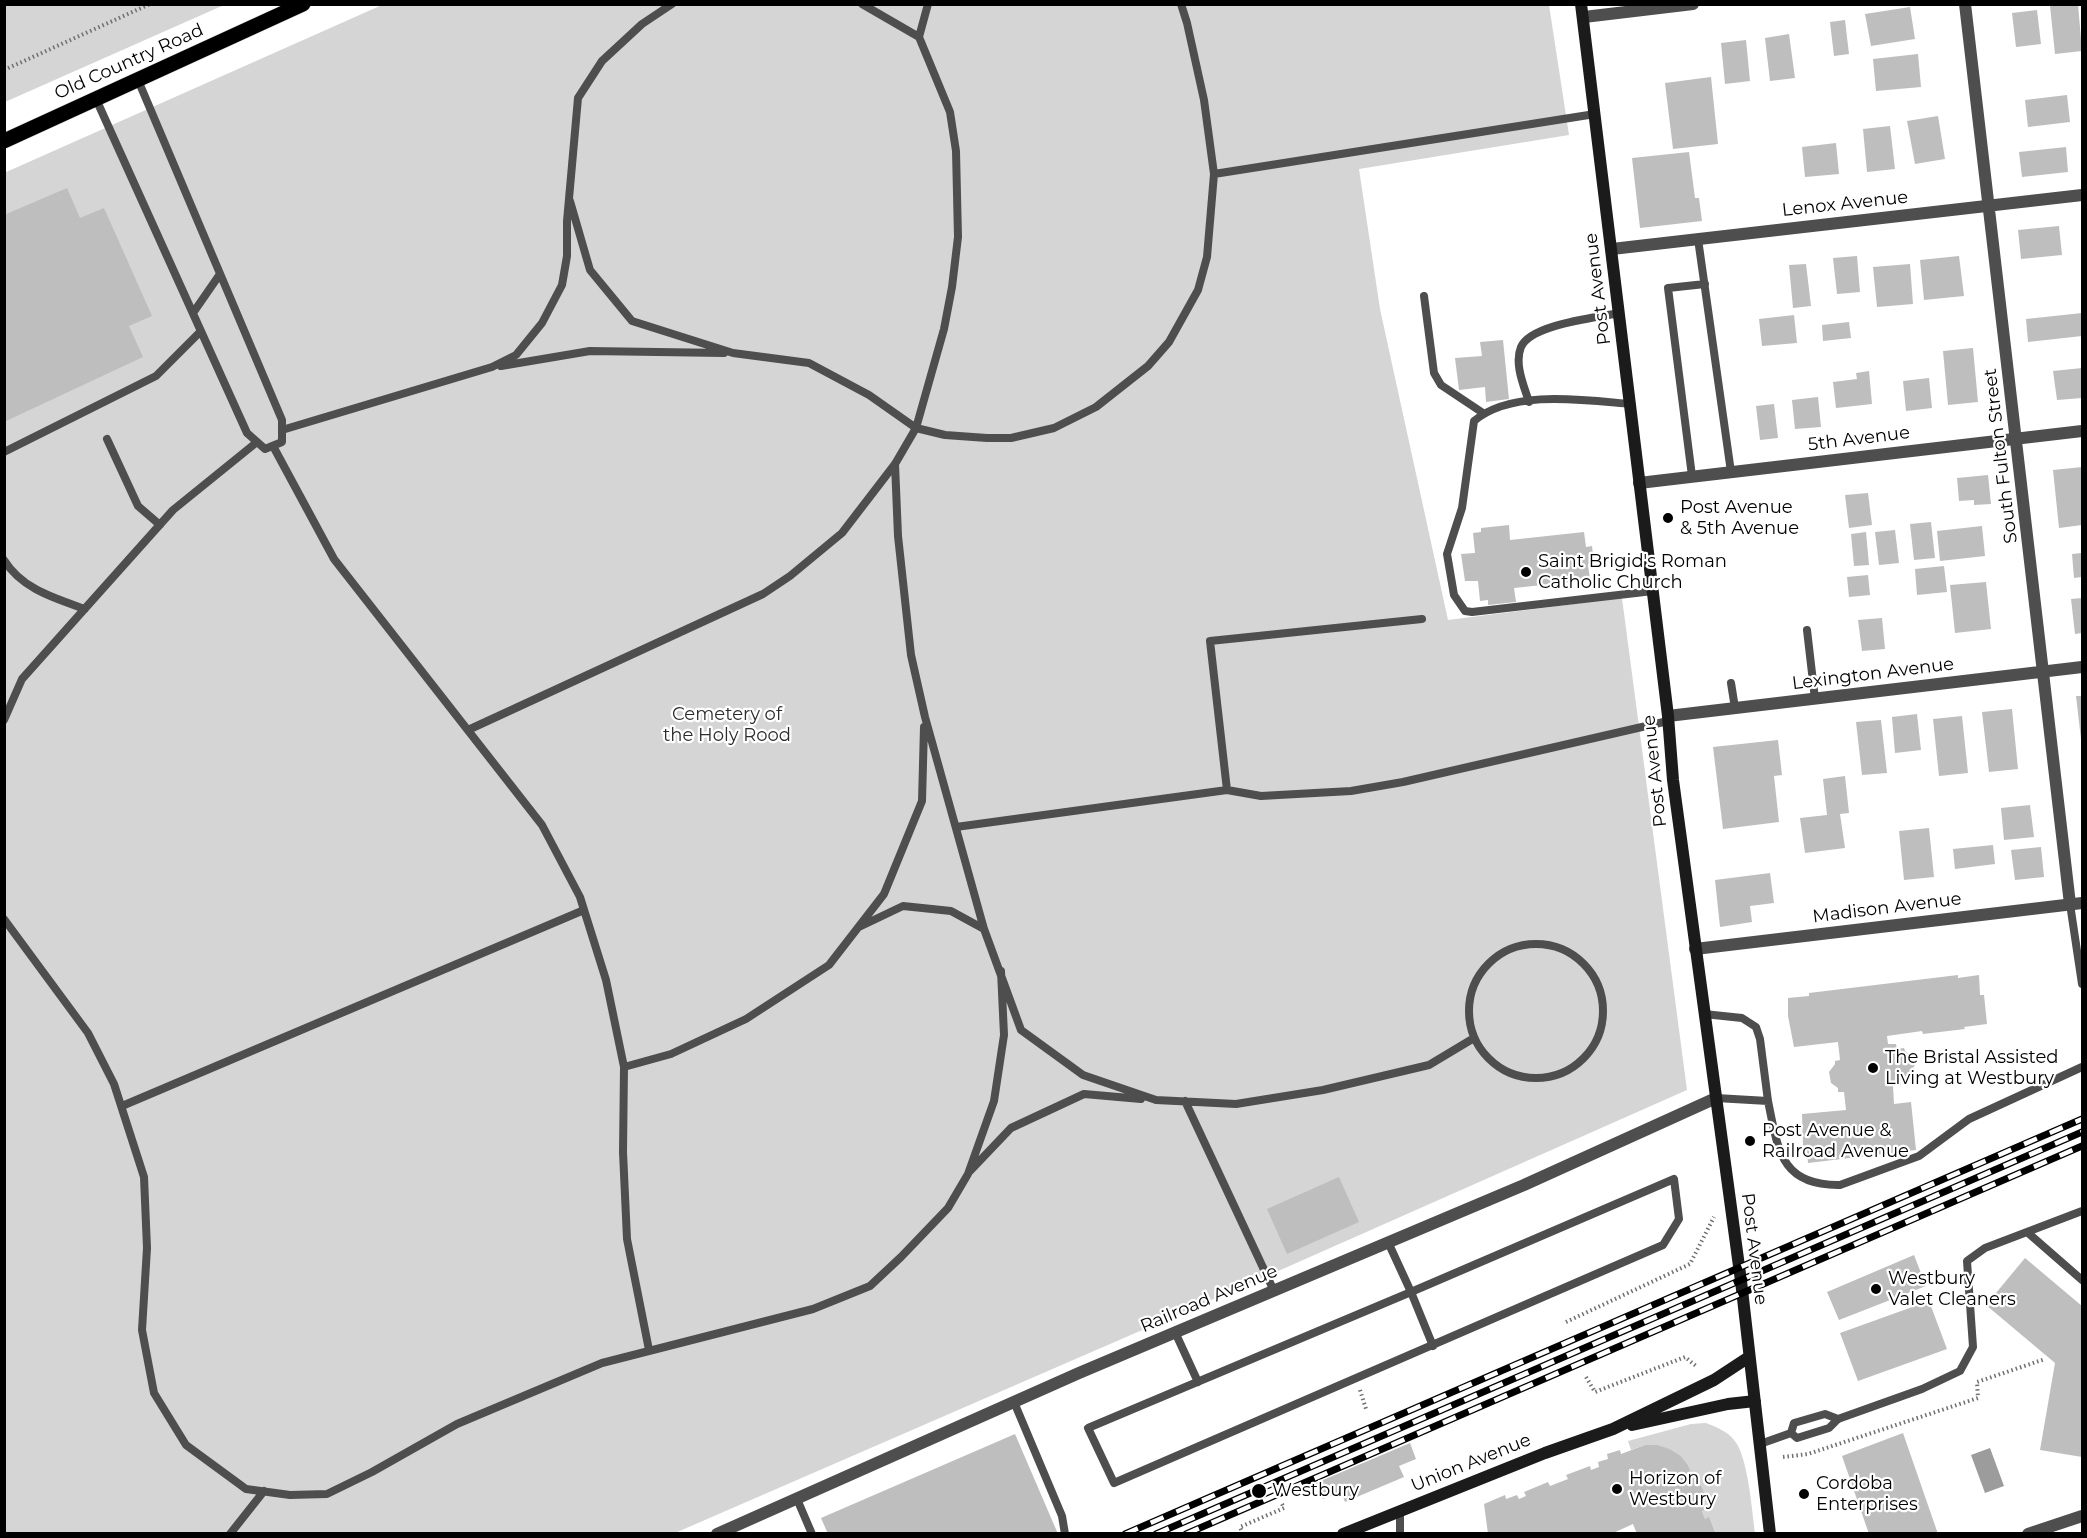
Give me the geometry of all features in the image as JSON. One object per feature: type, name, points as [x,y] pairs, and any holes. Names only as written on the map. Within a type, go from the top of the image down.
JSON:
[{"type":"main road","name":"Old Country Road","points":[[4,141],[303,4]]},
{"type":"main road","name":"Post Avenue","points":[[1583,11],[1668,719],[1673,780],[1716,1098],[1770,1533]]},
{"type":"main road","name":"Union Avenue","points":[[1343,1533],[1545,1453],[1613,1429],[1713,1380],[1749,1357]]},
{"type":"main road","name":"Union Avenue","points":[[1613,1429],[1728,1404],[1755,1401]]},
{"type":"street","name":"South Fulton Street","points":[[1965,4],[2044,671],[2076,904]]},
{"type":"street","points":[[1583,11],[1688,5]]},
{"type":"street","name":"Lenox Avenue","points":[[1612,249],[2082,195]]},
{"type":"street","name":"5th Avenue","points":[[1639,483],[2082,431]]},
{"type":"street","name":"Lexington Avenue","points":[[1668,719],[1735,708],[2082,667]]},
{"type":"street","name":"Madison Avenue","points":[[1695,949],[2076,904]]},
{"type":"street","name":"Railroad Avenue","points":[[717,1533],[1175,1332],[1524,1185],[1716,1098]]},
{"type":"street","points":[[2028,1533],[2082,1516]]},
{"type":"lane","points":[[492,367],[516,355],[542,323],[562,285],[567,256],[578,98],[602,61],[642,24],[672,4]]},
{"type":"lane","points":[[468,730],[763,594],[790,576],[842,532],[895,464],[916,428],[944,329],[952,287],[958,237],[956,152],[950,112],[919,37],[862,4]]},
{"type":"lane","points":[[919,37],[928,4]]},
{"type":"lane","points":[[282,430],[492,367],[590,351],[733,353],[808,363],[869,395],[916,428],[945,435],[1011,438],[1054,428],[1096,407],[1148,366],[1169,342],[1198,290],[1207,257],[1214,174],[1204,100],[1181,4]]},
{"type":"lane","points":[[96,99],[247,433],[265,449],[282,442],[282,420],[138,80]]},
{"type":"lane","points":[[1214,174],[1595,114]]},
{"type":"lane","points":[[570,201],[590,270],[632,321],[733,353]]},
{"type":"lane","points":[[1698,239],[1731,472]]},
{"type":"lane","points":[[193,313],[220,274]]},
{"type":"lane","points":[[1692,477],[1668,288],[1705,284]]},
{"type":"lane","points":[[1424,296],[1434,373],[1441,386],[1484,413]]},
{"type":"lane","points":[[1529,402],[1518,364],[1521,347],[1529,337],[1560,325],[1619,313]]},
{"type":"lane","points":[[4,452],[156,376],[201,331]]},
{"type":"lane","points":[[1630,404],[1544,399],[1506,406],[1484,413],[1474,421],[1462,508],[1447,554],[1454,595],[1465,611],[1486,611],[1653,591]]},
{"type":"lane","points":[[107,439],[138,506],[160,525]]},
{"type":"lane","points":[[4,720],[22,680],[173,510],[257,442]]},
{"type":"lane","points":[[273,446],[334,559],[542,825],[580,897],[606,980],[624,1067],[623,1152],[627,1239],[649,1350]]},
{"type":"lane","points":[[895,464],[898,536],[911,655],[925,717],[984,929],[1021,1030],[1083,1075],[1156,1100]]},
{"type":"lane","points":[[4,560],[11,571],[42,594],[85,609]]},
{"type":"lane","points":[[1227,790],[1210,641],[1422,619]]},
{"type":"lane","points":[[1807,630],[1815,699]]},
{"type":"lane","points":[[1731,683],[1735,708]]},
{"type":"lane","points":[[624,1067],[671,1054],[746,1019],[829,965],[884,894],[922,801],[925,717]]},
{"type":"lane","points":[[956,827],[1227,790],[1261,796],[1351,791],[1403,782],[1668,719]]},
{"type":"lane","points":[[2076,904],[2082,984]]},
{"type":"lane","points":[[857,928],[903,906],[951,911],[984,929]]},
{"type":"lane","points":[[122,1106],[584,910]]},
{"type":"lane","points":[[4,919],[88,1033],[114,1084],[122,1106],[144,1177],[147,1248],[142,1330],[154,1394],[186,1445],[246,1489],[290,1495],[327,1494],[457,1425],[602,1363],[813,1309],[870,1286],[948,1208],[968,1174],[994,1101],[1004,1035],[1001,971]]},
{"type":"lane","points":[[1538,943],[1561,948],[1580,960],[1595,977],[1603,998],[1603,1020],[1597,1041],[1584,1058],[1566,1071],[1545,1078],[1513,1074],[1503,1070],[1486,1057],[1474,1038],[1468,1016],[1470,994],[1479,973],[1495,957],[1505,951],[1515,946],[1538,943]]},
{"type":"lane","points":[[1704,1014],[1742,1018],[1756,1027],[1760,1039],[1768,1101],[1778,1148],[1783,1160],[1794,1172],[1809,1182],[1827,1185],[1840,1185],[1919,1156],[1969,1119],[2082,1067]]},
{"type":"lane","points":[[968,1174],[1011,1128],[1084,1094],[1236,1104],[1323,1090],[1429,1065],[1474,1038]]},
{"type":"lane","points":[[1716,1098],[1768,1101]]},
{"type":"lane","points":[[1185,1101],[1274,1291]]},
{"type":"lane","points":[[1674,1179],[1679,1219],[1663,1245],[1114,1483],[1088,1428],[1411,1292],[1674,1179]]},
{"type":"lane","points":[[1791,1432],[1797,1438],[1829,1428],[1838,1419],[1922,1389],[1960,1371],[1973,1347],[1967,1261],[1985,1248],[2082,1211]]},
{"type":"lane","points":[[2027,1232],[2082,1280]]},
{"type":"lane","points":[[1388,1242],[1433,1346]]},
{"type":"lane","points":[[1175,1332],[1198,1382]]},
{"type":"lane","points":[[1014,1402],[1062,1516],[1065,1533]]},
{"type":"lane","points":[[1791,1432],[1794,1423],[1825,1414],[1838,1419]]},
{"type":"lane","points":[[1760,1444],[1791,1432]]},
{"type":"lane","points":[[230,1533],[264,1491]]},
{"type":"lane","points":[[796,1499],[812,1533]]},
{"type":"lane","points":[[1400,1510],[1400,1533]]},
{"type":"path","points":[[4,70],[150,4]]},
{"type":"path","points":[[1566,1322],[1690,1264],[1714,1217]]},
{"type":"path","points":[[1586,1377],[1595,1392],[1685,1357],[1696,1366]]},
{"type":"path","points":[[1783,1458],[1808,1454],[1978,1398],[1977,1382],[2044,1359]]},
{"type":"path","points":[[1243,1533],[1240,1527],[1284,1508],[1281,1502]]},
{"type":"green space","points":[[5,4],[224,5],[5,102]]},
{"type":"green space","name":"Cemetery of the Holy Rood","points":[[382,5],[1549,5],[1569,135],[1359,169],[1380,309],[1448,620],[1622,598],[1687,1090],[1285,1268],[675,1533],[5,1533],[4,173]]},
{"type":"green space","points":[[1706,1423],[1728,1434],[1739,1447],[1749,1484],[1755,1533],[1716,1533],[1709,1518],[1705,1519],[1702,1511],[1702,1499],[1706,1497],[1701,1485],[1697,1486],[1688,1465],[1681,1456],[1670,1449],[1645,1445],[1631,1450],[1628,1441],[1691,1424]]},
{"type":"shaded area","points":[[1990,1448],[2004,1486],[1985,1493],[1971,1455]]},
{"type":"building","points":[[2078,4],[2082,51],[2055,54],[2050,6]]},
{"type":"building","points":[[1910,7],[1915,39],[1871,46],[1865,14]]},
{"type":"building","points":[[2037,10],[2041,44],[2016,47],[2012,13]]},
{"type":"building","points":[[1845,20],[1849,54],[1834,56],[1830,22]]},
{"type":"building","points":[[1789,34],[1795,78],[1770,81],[1765,38]]},
{"type":"building","points":[[1746,40],[1750,81],[1725,84],[1721,43]]},
{"type":"building","points":[[1918,54],[1921,87],[1876,91],[1873,59]]},
{"type":"building","points":[[1711,77],[1718,144],[1673,149],[1665,83]]},
{"type":"building","points":[[2067,95],[2070,122],[2028,127],[2025,100]]},
{"type":"building","points":[[1938,116],[1945,159],[1915,164],[1907,121]]},
{"type":"building","points":[[1890,126],[1895,169],[1867,172],[1863,129]]},
{"type":"building","points":[[1836,143],[1839,174],[1805,177],[1802,147]]},
{"type":"building","points":[[2066,147],[2068,172],[2022,177],[2019,152]]},
{"type":"building","points":[[1689,152],[1695,198],[1699,198],[1702,221],[1640,228],[1632,158]]},
{"type":"building","points":[[67,188],[80,218],[104,208],[152,316],[129,326],[143,357],[4,422],[4,215]]},
{"type":"building","points":[[2059,226],[2062,255],[2021,259],[2018,230]]},
{"type":"building","points":[[1857,256],[1860,292],[1837,294],[1833,258]]},
{"type":"building","points":[[1959,256],[1964,296],[1924,300],[1920,260]]},
{"type":"building","points":[[1806,264],[1811,306],[1793,308],[1789,265]]},
{"type":"building","points":[[1910,264],[1913,304],[1877,307],[1873,267]]},
{"type":"building","points":[[2082,313],[2082,336],[2028,342],[2026,319]]},
{"type":"building","points":[[1794,315],[1797,343],[1762,346],[1759,319]]},
{"type":"building","points":[[1849,322],[1851,338],[1823,341],[1822,325]]},
{"type":"building","points":[[1503,340],[1509,399],[1486,402],[1485,387],[1459,390],[1455,358],[1482,356],[1480,342]]},
{"type":"building","points":[[1973,348],[1978,402],[1948,405],[1943,351]]},
{"type":"building","points":[[2082,368],[2082,398],[2057,400],[2053,371]]},
{"type":"building","points":[[1869,371],[1872,404],[1836,408],[1833,382],[1857,379],[1856,373]]},
{"type":"building","points":[[1929,378],[1932,408],[1906,411],[1903,381]]},
{"type":"building","points":[[1818,397],[1821,427],[1795,429],[1792,400]]},
{"type":"building","points":[[1774,404],[1778,438],[1760,440],[1756,406]]},
{"type":"building","points":[[2082,467],[2082,525],[2059,528],[2053,470]]},
{"type":"building","points":[[1988,475],[1991,504],[1974,505],[1974,500],[1959,501],[1957,478]]},
{"type":"building","points":[[1868,493],[1872,525],[1849,528],[1845,495]]},
{"type":"building","points":[[1931,522],[1935,558],[1914,560],[1910,524]]},
{"type":"building","name":"Saint Brigid's Roman Catholic Church","points":[[1509,525],[1510,540],[1584,532],[1586,547],[1592,546],[1594,563],[1588,564],[1590,580],[1514,588],[1516,602],[1488,605],[1488,600],[1480,601],[1478,581],[1465,581],[1461,554],[1475,553],[1473,533],[1481,532],[1481,528]]},
{"type":"building","points":[[1982,526],[1985,556],[1940,561],[1937,531]]},
{"type":"building","points":[[1895,530],[1899,563],[1879,565],[1875,532]]},
{"type":"building","points":[[1866,532],[1869,565],[1854,566],[1851,534]]},
{"type":"building","points":[[2082,553],[2082,577],[2074,578],[2072,554]]},
{"type":"building","points":[[1944,566],[1947,592],[1917,595],[1915,569]]},
{"type":"building","points":[[1868,575],[1870,595],[1849,597],[1847,577]]},
{"type":"building","points":[[1986,582],[1991,629],[1955,633],[1950,585]]},
{"type":"building","points":[[2082,598],[2082,633],[2075,634],[2071,599]]},
{"type":"building","points":[[1882,618],[1885,649],[1862,651],[1858,620]]},
{"type":"building","points":[[2076,696],[2082,696],[2082,739],[2081,739]]},
{"type":"building","points":[[2012,709],[2018,769],[1989,772],[1982,712]]},
{"type":"building","points":[[1917,714],[1921,750],[1895,753],[1892,717]]},
{"type":"building","points":[[1962,716],[1968,773],[1939,776],[1933,719]]},
{"type":"building","points":[[1881,720],[1887,773],[1862,775],[1856,722]]},
{"type":"building","points":[[1778,740],[1782,775],[1774,776],[1779,822],[1723,829],[1713,747]]},
{"type":"building","points":[[1845,776],[1849,813],[1840,814],[1845,848],[1805,853],[1800,818],[1827,815],[1823,779]]},
{"type":"building","points":[[2030,805],[2034,837],[2004,840],[2001,808]]},
{"type":"building","points":[[1929,828],[1934,877],[1904,880],[1899,831]]},
{"type":"building","points":[[1993,845],[1995,864],[1955,869],[1953,849]]},
{"type":"building","points":[[2041,847],[2044,877],[2015,880],[2011,850]]},
{"type":"building","points":[[1770,873],[1774,903],[1750,906],[1752,922],[1720,927],[1715,880]]},
{"type":"building","name":"The Bristal Assisted Living at Westbury","points":[[1958,975],[1958,978],[1979,975],[1980,995],[1984,995],[1987,1024],[1964,1027],[1965,1029],[1923,1034],[1922,1031],[1887,1036],[1888,1044],[1896,1044],[1897,1049],[1904,1048],[1918,1062],[1907,1075],[1908,1079],[1901,1079],[1901,1085],[1893,1086],[1894,1104],[1911,1102],[1916,1150],[1808,1163],[1807,1149],[1803,1145],[1802,1114],[1846,1110],[1844,1092],[1838,1092],[1838,1088],[1831,1083],[1829,1072],[1835,1061],[1840,1060],[1838,1042],[1794,1047],[1788,1016],[1788,998],[1809,996],[1809,993]]},
{"type":"building","points":[[1339,1177],[1359,1222],[1287,1254],[1267,1209]]},
{"type":"building","name":"Westbury Valet Cleaners","points":[[1914,1255],[1926,1286],[1839,1320],[1827,1292]]},
{"type":"building","points":[[2025,1258],[2082,1306],[2082,1457],[2040,1450],[2055,1363],[1986,1305]]},
{"type":"building","points":[[1929,1301],[1947,1349],[1858,1381],[1840,1333]]},
{"type":"building","points":[[1903,1433],[1938,1534],[1869,1534],[1842,1456]]},
{"type":"building","points":[[1015,1434],[1058,1534],[828,1534],[821,1518]]},
{"type":"building","name":"Westbury","points":[[1410,1443],[1416,1459],[1399,1466],[1404,1477],[1345,1502],[1341,1492],[1323,1499],[1316,1483]]},
{"type":"building","name":"Horizon of Westbury","points":[[1645,1445],[1657,1445],[1681,1456],[1688,1465],[1697,1486],[1701,1485],[1706,1497],[1702,1499],[1706,1509],[1702,1511],[1705,1519],[1709,1517],[1716,1534],[1637,1534],[1633,1524],[1611,1534],[1505,1534],[1505,1532],[1488,1534],[1484,1504],[1505,1495],[1506,1499],[1517,1495],[1519,1499],[1526,1496],[1524,1492],[1548,1482],[1550,1486],[1568,1479],[1566,1475],[1590,1466],[1591,1470],[1599,1467],[1598,1462],[1608,1459],[1607,1454],[1620,1450],[1621,1454]]},
{"type":"railway","points":[[1125,1534],[2082,1119]]},
{"type":"railway","points":[[1156,1534],[2082,1132]]},
{"type":"railway","points":[[1186,1534],[2082,1146]]},
{"type":"place","name":"Post Avenue & 5th Avenue","points":[[1668,518]]},
{"type":"place","name":"Saint Brigid's Roman Catholic Church","points":[[1526,572]]},
{"type":"place","name":"The Bristal Assisted Living at Westbury","points":[[1873,1068]]},
{"type":"place","name":"Post Avenue & Railroad Avenue","points":[[1750,1141]]},
{"type":"place","name":"Westbury Valet Cleaners","points":[[1876,1289]]},
{"type":"place","name":"Horizon of Westbury","points":[[1617,1489]]},
{"type":"place","name":"Westbury","points":[[1259,1491]]},
{"type":"place","name":"Cordoba Enterprises","points":[[1804,1494]]}]
